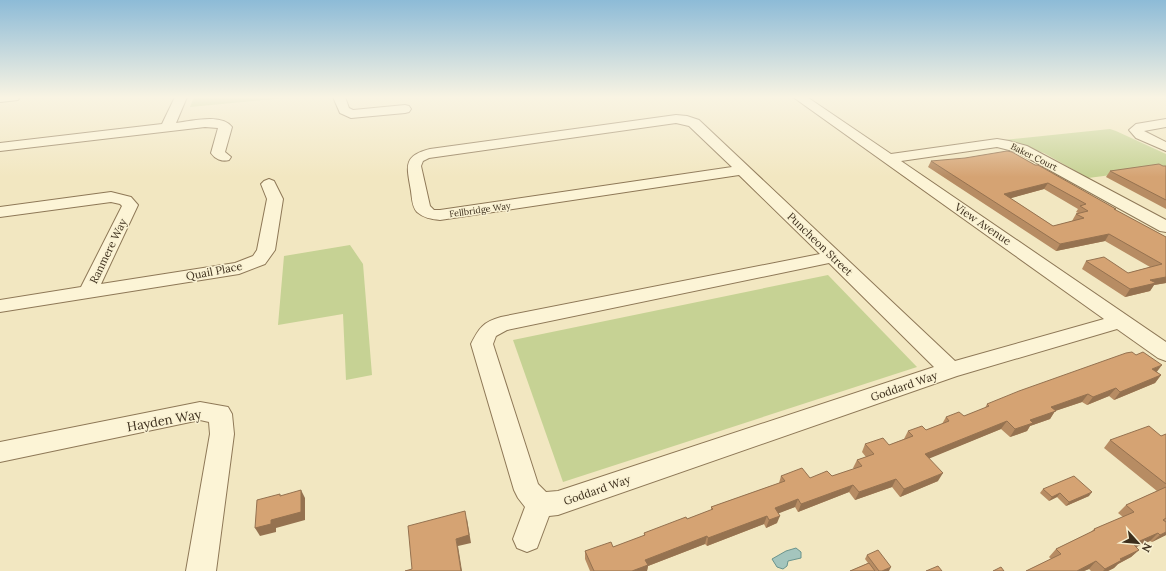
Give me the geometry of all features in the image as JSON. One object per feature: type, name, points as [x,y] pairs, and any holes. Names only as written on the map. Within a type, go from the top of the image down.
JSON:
[{"type":"street","points":[[0,147],[199,124]]},
{"type":"street","points":[[220,124],[225,126],[218,152],[224,157]]},
{"type":"street","name":"Fellbridge Way","points":[[644,124],[421,156],[415,160],[414,166],[422,208],[430,214],[440,216],[453,215],[743,170]]},
{"type":"street","name":"Puncheon Street","points":[[695,124],[951,370]]},
{"type":"street","name":"View Avenue","points":[[838,124],[1166,352]]},
{"type":"street","points":[[1162,124],[1141,127],[1136,130],[1141,135],[1166,147]]},
{"type":"street","name":"Baker Court","points":[[889,159],[998,143],[1009,144],[1022,149],[1166,227]]},
{"type":"street","name":"Quail Place","points":[[88,292],[239,268],[259,260],[266,250],[275,199],[269,184]]},
{"type":"street","name":"Ranmere Way","points":[[0,212],[111,197],[125,200],[130,206],[88,292],[0,306]]},
{"type":"street","points":[[527,540],[540,504],[527,490],[518,461],[482,344],[487,332],[500,324],[833,257]]},
{"type":"street","name":"Goddard Way","points":[[540,504],[558,503],[951,370],[1122,321]]},
{"type":"street","name":"Hayden Way","points":[[0,452],[200,411],[220,414],[222,434],[201,571]]},
{"type":"green space","points":[[1110,129],[1166,154],[1166,168],[1088,178],[1044,153],[1004,140]]},
{"type":"green space","points":[[350,245],[363,264],[372,375],[346,380],[343,314],[278,325],[284,256]]},
{"type":"green space","points":[[828,275],[917,367],[563,482],[513,340]]},
{"type":"water","points":[[796,548],[801,552],[801,558],[788,561],[787,566],[783,569],[777,567],[772,559],[786,551]]},
{"type":"building","points":[[1007,151],[1012,152],[1166,237],[1166,277],[1150,280],[1156,283],[1130,289],[1086,261],[1104,257],[1128,273],[1162,264],[1109,234],[1060,244],[931,161],[965,158]],"holes":[[[1048,183],[1086,204],[1080,206],[1088,211],[1076,214],[1084,218],[1053,226],[1004,194]]]},
{"type":"building","points":[[1159,164],[1166,166],[1166,200],[1110,171]]},
{"type":"building","points":[[1132,352],[1136,355],[1143,352],[1162,365],[1152,369],[1161,375],[1120,392],[1116,388],[1093,397],[1088,394],[1051,407],[1056,411],[1030,420],[1033,423],[1015,429],[1007,421],[925,454],[943,473],[904,489],[896,479],[859,492],[853,485],[801,504],[798,499],[775,508],[780,516],[769,520],[767,516],[708,538],[707,536],[645,560],[648,565],[632,571],[594,571],[585,551],[611,542],[613,547],[686,517],[687,519],[713,509],[711,507],[785,481],[781,476],[802,468],[810,478],[827,471],[832,476],[862,466],[857,460],[874,454],[865,444],[883,438],[889,445],[913,436],[908,431],[922,426],[926,430],[949,421],[946,417],[959,412],[964,416],[989,406],[987,404],[1019,391]]},
{"type":"building","points":[[1149,426],[1161,436],[1166,434],[1166,484],[1110,440]]},
{"type":"building","points":[[1074,476],[1092,492],[1069,502],[1060,493],[1052,497],[1043,489]]},
{"type":"building","points":[[1166,487],[1166,518],[1163,520],[1166,522],[1166,532],[1160,535],[1158,533],[1133,544],[1139,550],[1120,559],[1122,560],[1105,569],[1096,561],[1077,571],[1026,571],[1061,554],[1056,549],[1095,530],[1094,529],[1134,512],[1126,505]]},
{"type":"building","points":[[301,490],[301,512],[271,520],[271,524],[255,528],[257,500]]},
{"type":"building","points":[[465,511],[469,535],[456,539],[461,571],[405,571],[412,569],[408,526]]},
{"type":"building","points":[[878,550],[891,567],[879,571],[867,555]]},
{"type":"building","points":[[869,563],[875,571],[850,571]]},
{"type":"building","points":[[938,566],[942,571],[926,571]]},
{"type":"building","points":[[1001,567],[1004,571],[993,571]]}]
